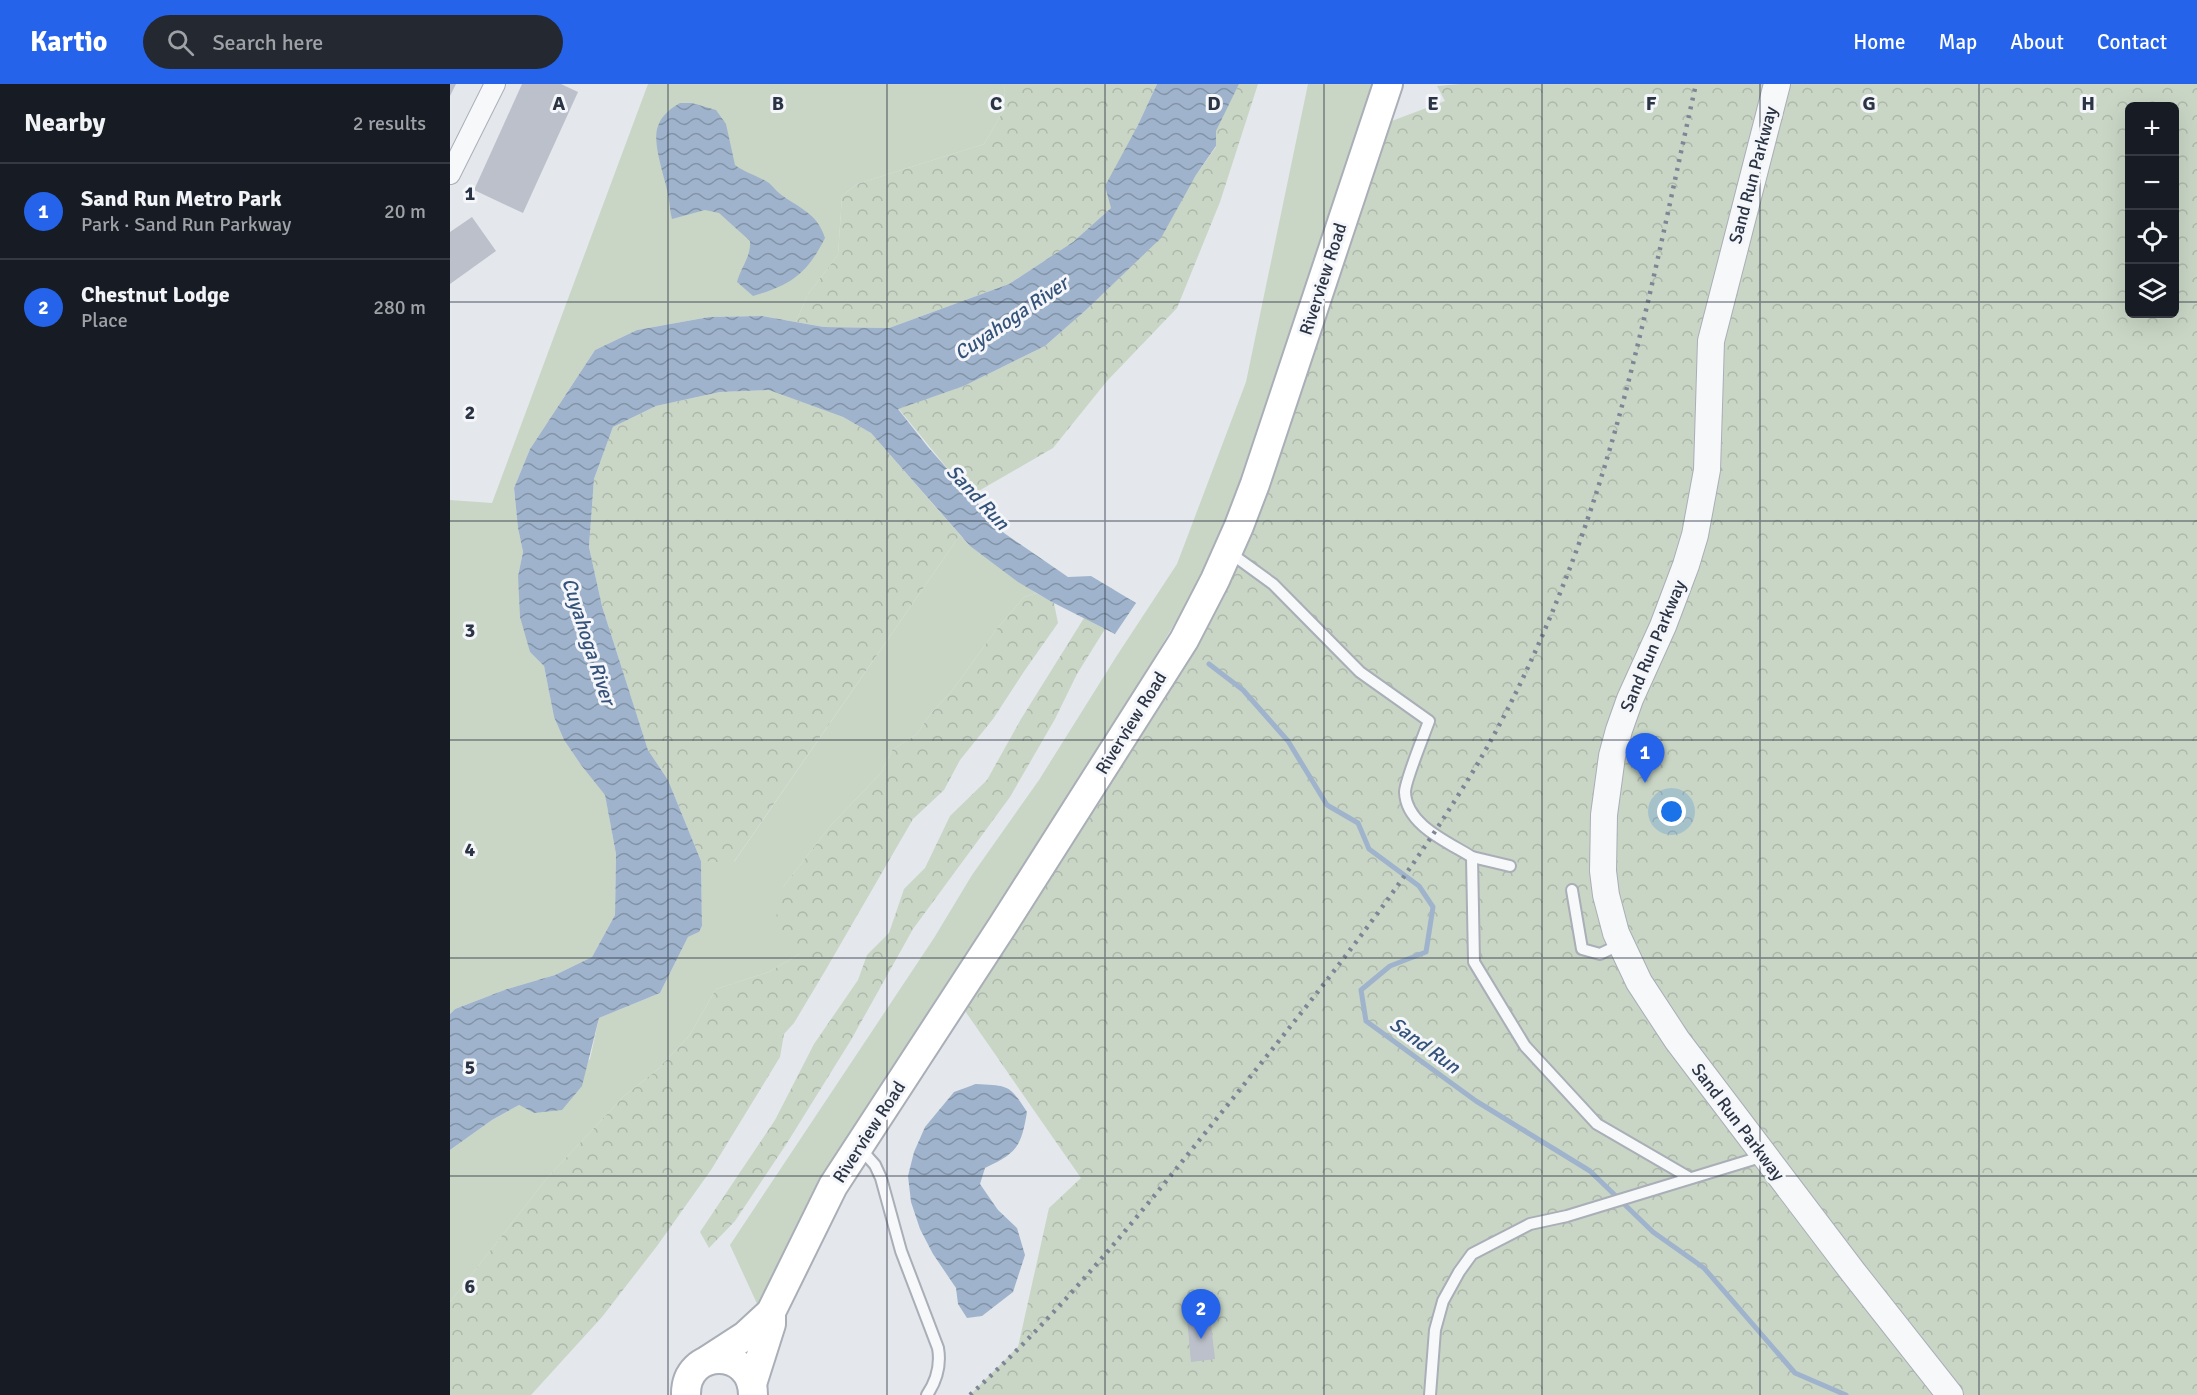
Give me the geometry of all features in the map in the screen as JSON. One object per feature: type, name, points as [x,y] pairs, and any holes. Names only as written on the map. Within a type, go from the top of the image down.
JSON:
[{"type":"main road","name":"Riverview Road","points":[[753,1390],[769,1331],[771,1312],[833,1186],[1184,640],[1228,552],[1255,484],[1388,84]]},
{"type":"main road","name":"Riverview Road","points":[[684,1392],[693,1370],[745,1336],[771,1312]]},
{"type":"main road","points":[[708,1360],[719,1358],[730,1360],[740,1366],[748,1374],[753,1390]]},
{"type":"street","points":[[450,174],[495,84]]},
{"type":"street","name":"Sand Run Parkway","points":[[1777,84],[1710,341],[1707,470],[1695,535],[1663,626],[1630,699],[1612,756],[1604,815],[1603,871],[1608,905],[1621,944],[1639,982],[1665,1023],[1764,1156],[1950,1395]]},
{"type":"lane","points":[[1228,552],[1273,584],[1360,672],[1429,721],[1405,791],[1412,816],[1434,834],[1472,857],[1510,866]]},
{"type":"lane","points":[[1472,857],[1474,962],[1525,1046],[1597,1124],[1690,1178]]},
{"type":"lane","points":[[1572,890],[1582,950],[1600,954],[1621,944]]},
{"type":"lane","points":[[859,1148],[875,1165],[881,1178],[901,1251],[938,1348],[940,1364],[938,1375],[927,1395]]},
{"type":"lane","points":[[1430,1395],[1435,1330],[1443,1302],[1459,1272],[1472,1254],[1530,1224],[1567,1216],[1764,1156]]},
{"type":"green space","points":[[648,84],[1005,84],[1004,110],[984,144],[857,184],[842,196],[838,255],[808,294],[796,322],[762,316],[709,317],[637,330],[595,350],[530,449],[514,488],[523,552],[518,576],[530,652],[544,666],[554,717],[564,740],[605,794],[616,854],[615,915],[592,957],[555,975],[507,989],[455,1009],[450,1014],[450,500],[492,503]]},
{"type":"green space","points":[[1005,84],[1157,84],[1137,127],[1111,208],[1073,242],[1009,284],[889,328],[824,327],[796,322],[808,294],[838,255],[842,196],[857,184],[984,144],[1004,110]]},
{"type":"green space","points":[[1239,84],[1258,84],[1220,202],[1177,308],[1107,381],[1053,448],[970,496],[898,408],[964,386],[1045,346],[1086,310],[1158,240],[1196,175],[1216,147],[1215,131]]},
{"type":"green space","points":[[1308,84],[1374,84],[1239,489],[1208,567],[1099,751],[759,1308],[730,1245],[934,938],[972,875],[1039,780],[1177,564],[1246,382]]},
{"type":"green space","points":[[1460,84],[2197,84],[2197,1395],[970,1395],[1018,1347],[1049,1208],[1081,1178],[956,998],[1184,640],[1373,128],[1445,101],[1437,86]]},
{"type":"green space","points":[[770,390],[843,417],[871,433],[960,535],[733,863],[701,861],[668,780],[648,750],[602,606],[589,547],[594,479],[613,427],[656,406],[720,392]]},
{"type":"green space","points":[[960,535],[970,546],[1036,593],[1024,597],[996,630],[917,734],[892,750],[881,773],[831,825],[783,887],[799,954],[769,972],[716,989],[689,1036],[657,1070],[624,1096],[548,1177],[450,1302],[450,1150],[492,1120],[519,1105],[534,1113],[590,1059],[599,1018],[660,993],[688,937],[699,932],[702,926],[701,861],[734,862]]},
{"type":"green space","points":[[1036,593],[1054,603],[1058,623],[993,719],[960,760],[944,790],[913,819],[794,1023],[784,1034],[780,1057],[711,1170],[657,1246],[602,1317],[531,1395],[450,1395],[450,1302],[548,1177],[624,1096],[657,1070],[689,1036],[716,989],[769,972],[799,954],[774,926],[783,887],[831,825],[881,773],[892,750],[917,734],[996,630],[1024,597]]},
{"type":"green space","points":[[1084,618],[1105,629],[1077,674],[1055,719],[1010,797],[913,929],[851,1040],[787,1143],[735,1221],[709,1248],[700,1232],[775,1120],[814,1044],[858,980],[867,955],[889,933],[904,889],[925,868],[950,816],[987,780],[1021,719]]},
{"type":"water","name":"Cuyahoga River","points":[[1157,84],[1239,84],[1216,131],[1216,146],[1196,175],[1161,238],[1045,346],[964,386],[898,409],[928,447],[1004,533],[1068,577],[1091,576],[1136,603],[1115,634],[1050,601],[1018,582],[970,546],[871,433],[843,417],[769,390],[720,392],[656,406],[613,427],[594,479],[589,547],[602,606],[648,750],[668,780],[701,861],[702,926],[699,932],[688,937],[660,993],[599,1018],[582,1086],[562,1110],[534,1113],[519,1105],[492,1120],[450,1150],[450,1014],[455,1009],[507,989],[555,975],[592,957],[615,915],[616,854],[605,795],[564,740],[554,717],[544,666],[530,652],[520,617],[518,576],[523,552],[514,488],[530,449],[595,350],[637,330],[709,317],[762,316],[824,327],[889,328],[1009,284],[1073,242],[1111,208],[1105,186]]},
{"type":"water","points":[[680,103],[692,103],[716,110],[726,124],[735,165],[769,183],[779,193],[812,216],[822,229],[825,238],[812,261],[788,282],[753,296],[737,282],[747,257],[750,241],[719,213],[705,210],[672,219],[656,134],[664,115]]},
{"type":"water","points":[[976,1084],[1007,1088],[1012,1091],[1027,1112],[1016,1148],[1004,1158],[985,1168],[980,1184],[998,1210],[1017,1228],[1025,1255],[1013,1292],[982,1316],[967,1318],[958,1304],[956,1288],[933,1254],[920,1229],[911,1202],[908,1176],[914,1152],[925,1127],[954,1092]]},
{"type":"building","points":[[450,84],[456,84],[450,96]]},
{"type":"building","points":[[522,84],[561,84],[578,92],[523,213],[474,190]]},
{"type":"building","points":[[472,217],[496,251],[450,284],[450,232]]},
{"type":"building","points":[[1210,1316],[1215,1359],[1191,1362],[1187,1318]]},
{"type":"waterway","name":"Sand Run","points":[[1209,664],[1243,690],[1288,741],[1327,805],[1358,823],[1369,849],[1419,886],[1433,907],[1426,952],[1390,966],[1361,990],[1366,1021],[1476,1101],[1590,1171],[1653,1232],[1704,1268],[1795,1373],[1846,1395]]},
{"type":"railway","points":[[970,1395],[1040,1326],[1106,1254],[1290,1027],[1406,874],[1459,794],[1488,745],[1528,668],[1551,615],[1585,527],[1605,465],[1639,339],[1696,84]]},
{"type":"place","name":"Sand Run Metro Park","points":[[1645,783]]},
{"type":"place","name":"Chestnut Lodge","points":[[1201,1339]]}]
